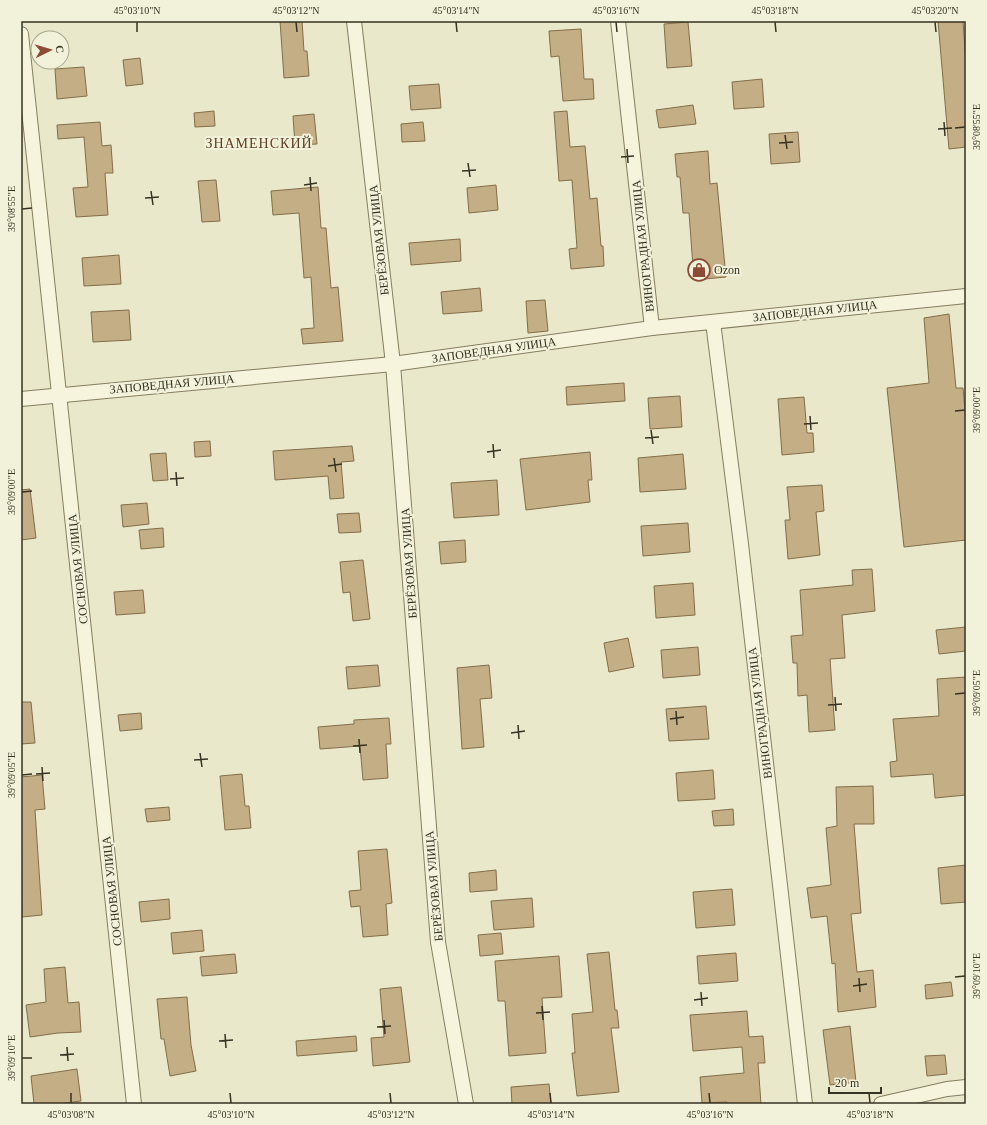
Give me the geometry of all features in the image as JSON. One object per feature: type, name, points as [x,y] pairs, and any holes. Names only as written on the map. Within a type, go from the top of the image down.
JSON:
[{"type":"street","name":"БЕРЁЗОВАЯ УЛИЦА","points":[[354,21],[393,364],[438,942],[466,1104]]},
{"type":"street","name":"ВИНОГРАДНАЯ УЛИЦА","points":[[618,21],[652,328]]},
{"type":"street","name":"СОСНОВАЯ УЛИЦА","points":[[21,34],[134,1104]]},
{"type":"street","name":"ЗАПОВЕДНАЯ УЛИЦА","points":[[21,399],[60,394],[393,364],[652,328],[966,296]]},
{"type":"street","name":"ВИНОГРАДНАЯ УЛИЦА","points":[[713,322],[741,544],[805,1104]]},
{"type":"street","points":[[880,1104],[947,1089],[966,1087]]},
{"type":"building","points":[[280,21],[302,21],[304,51],[307,51],[309,76],[284,78]]},
{"type":"building","points":[[938,21],[963,21],[966,64],[966,147],[949,149]]},
{"type":"building","points":[[688,22],[692,66],[667,68],[664,24]]},
{"type":"building","points":[[581,29],[584,79],[593,79],[594,99],[563,101],[559,56],[551,57],[549,31]]},
{"type":"building","points":[[140,58],[143,84],[126,86],[123,60]]},
{"type":"building","points":[[84,67],[87,96],[57,99],[55,70],[70,70],[70,68]]},
{"type":"building","points":[[762,79],[764,107],[734,109],[732,82]]},
{"type":"building","points":[[439,84],[441,108],[411,110],[409,86]]},
{"type":"building","points":[[693,105],[696,124],[659,128],[656,110]]},
{"type":"building","points":[[214,111],[215,126],[195,127],[194,113]]},
{"type":"building","points":[[567,111],[570,147],[585,146],[590,199],[597,198],[604,266],[571,269],[569,249],[577,248],[572,180],[559,181],[554,112]]},
{"type":"building","points":[[314,114],[317,144],[295,145],[293,116]]},
{"type":"building","points":[[100,122],[102,146],[111,145],[113,173],[105,173],[108,215],[76,217],[73,188],[88,187],[84,137],[58,139],[57,125]]},
{"type":"building","points":[[423,122],[425,141],[402,142],[401,124]]},
{"type":"building","points":[[798,132],[800,162],[771,164],[769,134]]},
{"type":"building","points":[[708,151],[710,184],[717,183],[726,277],[694,280],[689,213],[683,213],[680,177],[677,177],[675,154]]},
{"type":"building","points":[[216,180],[220,221],[202,222],[198,181]]},
{"type":"building","points":[[496,185],[498,210],[469,213],[467,188]]},
{"type":"building","points":[[318,187],[321,228],[326,228],[331,288],[338,287],[343,341],[303,344],[301,329],[314,328],[311,277],[304,278],[299,213],[273,215],[271,191]]},
{"type":"building","points":[[460,239],[461,261],[411,265],[409,243]]},
{"type":"building","points":[[119,255],[121,284],[84,286],[82,258]]},
{"type":"building","points":[[480,288],[482,311],[443,314],[441,292]]},
{"type":"building","points":[[545,300],[548,331],[528,333],[526,301]]},
{"type":"building","points":[[129,310],[131,340],[93,342],[91,312]]},
{"type":"building","points":[[949,314],[956,388],[963,388],[966,422],[966,540],[904,547],[887,388],[929,383],[924,318]]},
{"type":"building","points":[[624,383],[625,401],[567,405],[566,387]]},
{"type":"building","points":[[680,396],[682,427],[650,429],[648,398]]},
{"type":"building","points":[[804,397],[807,433],[813,433],[814,452],[782,455],[778,399]]},
{"type":"building","points":[[210,441],[211,456],[195,457],[194,442]]},
{"type":"building","points":[[352,446],[354,461],[341,462],[344,498],[330,499],[328,476],[275,480],[273,451]]},
{"type":"building","points":[[590,452],[592,480],[588,480],[590,502],[526,510],[520,459]]},
{"type":"building","points":[[166,453],[168,480],[153,481],[150,454]]},
{"type":"building","points":[[683,454],[686,489],[640,492],[638,458]]},
{"type":"building","points":[[497,480],[499,515],[454,518],[451,483]]},
{"type":"building","points":[[822,485],[824,511],[816,512],[820,555],[788,559],[785,520],[790,520],[787,487]]},
{"type":"building","points":[[30,489],[36,538],[21,540],[21,490]]},
{"type":"building","points":[[147,503],[149,524],[123,527],[121,505]]},
{"type":"building","points":[[359,513],[361,532],[339,533],[337,514]]},
{"type":"building","points":[[688,523],[690,552],[643,556],[641,526]]},
{"type":"building","points":[[163,528],[164,547],[141,549],[139,530]]},
{"type":"building","points":[[465,540],[466,562],[441,564],[439,542]]},
{"type":"building","points":[[363,560],[370,619],[353,621],[350,592],[343,593],[340,562]]},
{"type":"building","points":[[872,569],[875,611],[842,615],[845,658],[830,659],[835,730],[809,732],[807,695],[798,696],[797,663],[793,663],[791,636],[803,635],[800,590],[853,585],[852,570]]},
{"type":"building","points":[[693,583],[695,615],[656,618],[654,586]]},
{"type":"building","points":[[143,590],[145,613],[116,615],[114,592]]},
{"type":"building","points":[[966,627],[966,651],[939,654],[936,630]]},
{"type":"building","points":[[628,638],[634,667],[609,672],[604,643]]},
{"type":"building","points":[[698,647],[700,675],[663,678],[661,650]]},
{"type":"building","points":[[378,665],[380,686],[348,689],[346,667]]},
{"type":"building","points":[[489,665],[492,698],[480,699],[484,747],[462,749],[457,668]]},
{"type":"building","points":[[966,677],[966,795],[935,798],[933,774],[891,777],[890,762],[897,761],[893,719],[939,716],[937,679]]},
{"type":"building","points":[[21,702],[31,702],[35,743],[21,744]]},
{"type":"building","points":[[706,706],[709,739],[669,741],[666,709]]},
{"type":"building","points":[[141,713],[142,729],[120,731],[118,715]]},
{"type":"building","points":[[389,718],[391,744],[386,744],[388,778],[363,780],[360,746],[320,749],[318,727],[354,724],[354,720]]},
{"type":"building","points":[[713,770],[715,799],[678,801],[676,773]]},
{"type":"building","points":[[242,774],[245,806],[249,806],[251,828],[225,830],[220,776]]},
{"type":"building","points":[[42,775],[45,809],[35,810],[42,915],[22,917],[21,777]]},
{"type":"building","points":[[873,786],[874,824],[854,824],[861,913],[851,914],[857,972],[873,970],[876,1007],[838,1012],[835,963],[832,964],[827,916],[811,918],[807,888],[831,885],[826,828],[837,826],[836,787]]},
{"type":"building","points":[[169,807],[170,820],[147,822],[145,809]]},
{"type":"building","points":[[733,809],[734,825],[714,826],[712,811]]},
{"type":"building","points":[[387,849],[392,903],[386,904],[388,935],[363,937],[360,906],[351,907],[349,891],[361,890],[358,851]]},
{"type":"building","points":[[966,865],[966,902],[941,904],[938,868]]},
{"type":"building","points":[[496,870],[497,890],[470,892],[469,873]]},
{"type":"building","points":[[732,889],[735,925],[696,928],[693,892]]},
{"type":"building","points":[[532,898],[534,927],[494,930],[491,901]]},
{"type":"building","points":[[169,899],[170,919],[141,922],[139,902]]},
{"type":"building","points":[[202,930],[204,951],[173,954],[171,933]]},
{"type":"building","points":[[501,933],[503,954],[480,956],[478,935]]},
{"type":"building","points":[[609,952],[615,1010],[617,1010],[619,1028],[611,1028],[619,1092],[577,1096],[572,1053],[575,1053],[572,1014],[593,1012],[587,954]]},
{"type":"building","points":[[736,953],[738,981],[699,984],[697,956]]},
{"type":"building","points":[[235,954],[237,973],[202,976],[200,957]]},
{"type":"building","points":[[559,956],[562,997],[542,998],[546,1053],[509,1056],[505,1001],[498,1001],[495,961]]},
{"type":"building","points":[[65,967],[68,1003],[79,1002],[81,1032],[58,1033],[30,1037],[26,1005],[46,1002],[44,969]]},
{"type":"building","points":[[951,982],[953,996],[926,999],[925,985]]},
{"type":"building","points":[[401,987],[410,1062],[373,1066],[371,1038],[384,1037],[380,989]]},
{"type":"building","points":[[187,997],[191,1045],[196,1071],[170,1076],[164,1039],[161,1039],[157,999]]},
{"type":"building","points":[[747,1011],[749,1037],[763,1036],[765,1063],[758,1063],[761,1104],[727,1104],[727,1102],[702,1103],[700,1077],[744,1073],[742,1047],[693,1051],[690,1015]]},
{"type":"building","points":[[850,1026],[856,1082],[830,1085],[823,1030]]},
{"type":"building","points":[[356,1036],[357,1051],[297,1056],[296,1041]]},
{"type":"building","points":[[945,1055],[947,1074],[927,1076],[925,1056]]},
{"type":"building","points":[[77,1069],[81,1101],[57,1104],[34,1104],[31,1076]]},
{"type":"building","points":[[549,1084],[551,1104],[512,1104],[511,1087]]},
{"type":"place","name":"Ozon","points":[[699,270]]},
{"type":"district","name":"ЗНАМЕНСКИЙ","points":[[259,143]]}]
